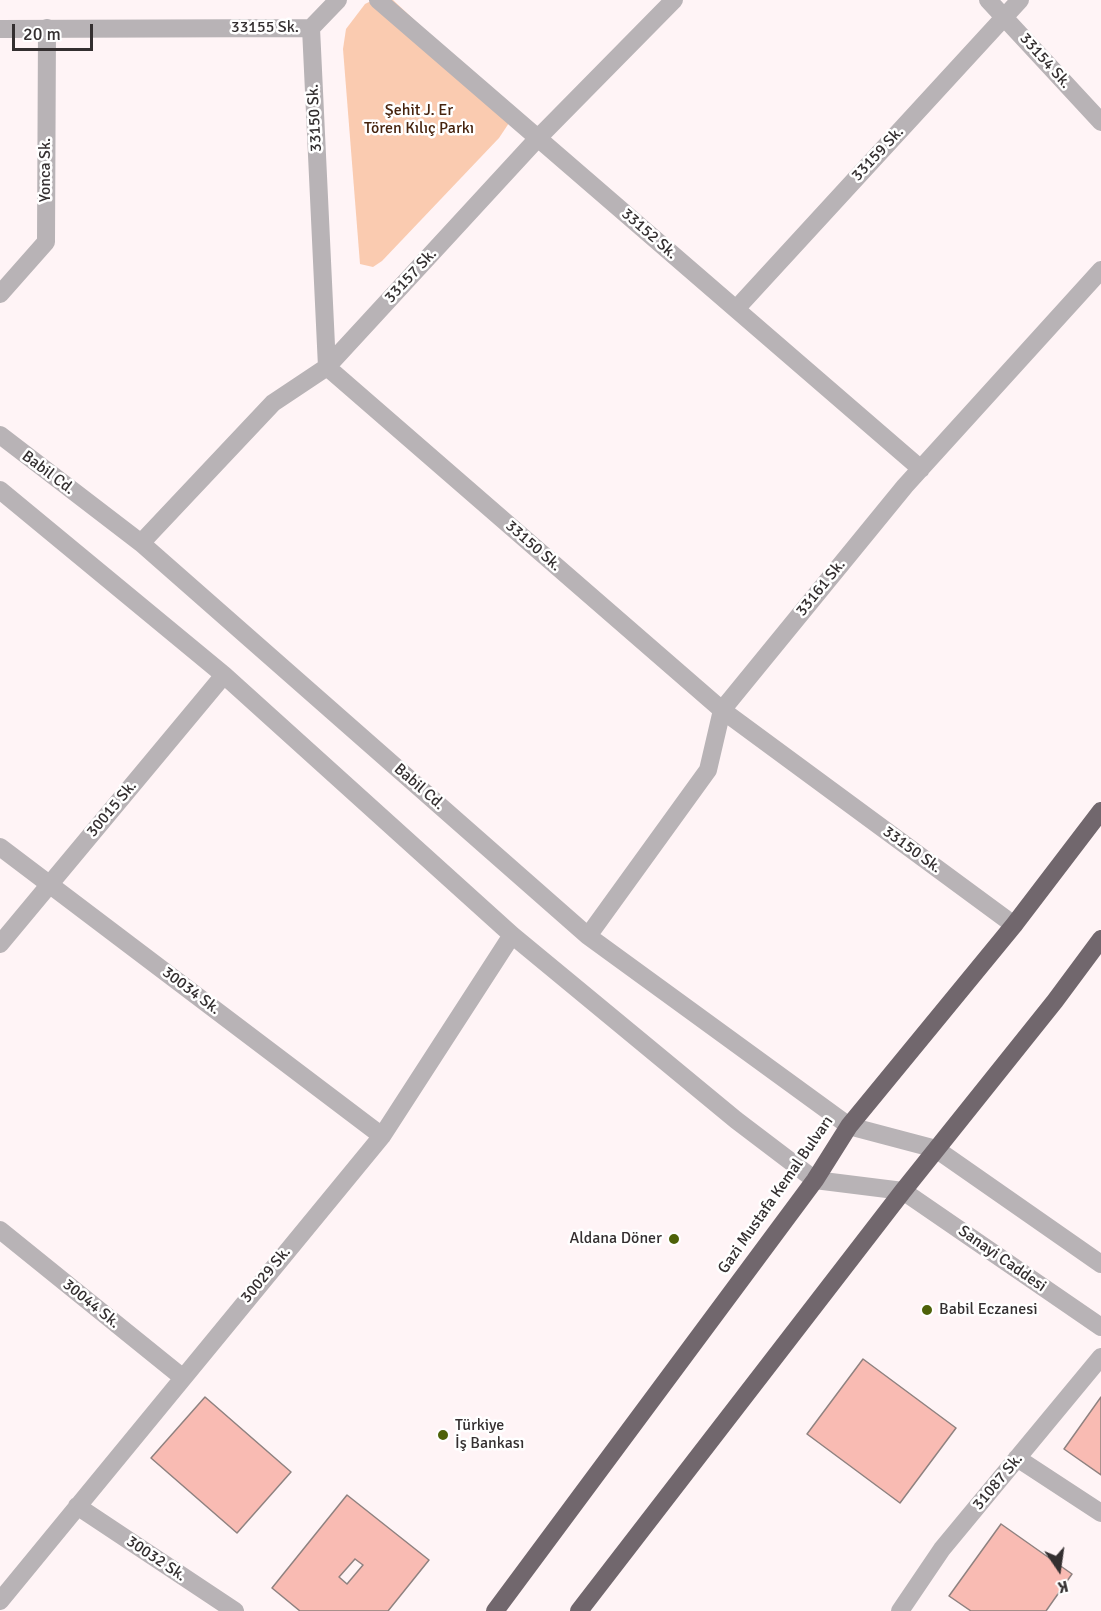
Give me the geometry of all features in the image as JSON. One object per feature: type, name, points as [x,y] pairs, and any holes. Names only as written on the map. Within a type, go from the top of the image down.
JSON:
[{"type":"highway","name":"Gazi Mustafa Kemal Bulvarı","points":[[495,1611],[815,1180],[849,1126],[1014,925],[1101,811]]},
{"type":"highway","points":[[579,1611],[1101,939]]},
{"type":"street","name":"33155 Sk.","points":[[0,28],[311,28],[338,0]]},
{"type":"street","name":"33152 Sk.","points":[[378,0],[921,469]]},
{"type":"street","name":"33157 Sk.","points":[[141,543],[273,403],[327,367],[538,138],[674,0]]},
{"type":"street","name":"33154 Sk.","points":[[988,0],[1101,122]]},
{"type":"street","name":"33159 Sk.","points":[[736,309],[1020,0]]},
{"type":"street","name":"Yonca Sk.","points":[[0,294],[46,242],[47,28]]},
{"type":"street","name":"33150 Sk.","points":[[311,28],[327,367],[722,710],[1014,925]]},
{"type":"street","name":"33161 Sk.","points":[[588,936],[708,770],[722,710],[921,469],[1101,270]]},
{"type":"street","name":"Babil Cd.","points":[[0,435],[141,543],[588,936],[849,1126]]},
{"type":"street","points":[[0,490],[224,675],[512,935],[736,1120],[815,1180],[903,1191]]},
{"type":"street","name":"30015 Sk.","points":[[0,944],[224,675]]},
{"type":"street","name":"30034 Sk.","points":[[0,848],[382,1136]]},
{"type":"street","name":"30029 Sk.","points":[[1,1599],[382,1136],[512,935]]},
{"type":"street","points":[[849,1126],[936,1149],[1101,1264]]},
{"type":"street","name":"Sanayi Caddesi","points":[[903,1191],[1101,1328]]},
{"type":"street","name":"30044 Sk.","points":[[0,1230],[182,1377]]},
{"type":"street","name":"31087 Sk.","points":[[900,1611],[942,1549],[1101,1357]]},
{"type":"street","points":[[1017,1458],[1101,1513]]},
{"type":"street","name":"30032 Sk.","points":[[77,1506],[235,1611]]},
{"type":"green space","name":"Şehit J. Er Tören Kılıç Parkı","points":[[373,0],[393,0],[505,105],[513,117],[499,138],[382,261],[373,267],[360,264],[343,49],[346,29],[365,4]]},
{"type":"building","points":[[863,1359],[956,1428],[900,1503],[807,1434]]},
{"type":"building","points":[[205,1397],[291,1472],[237,1533],[151,1458]]},
{"type":"building","points":[[1101,1397],[1101,1475],[1064,1449]]},
{"type":"building","points":[[347,1495],[429,1560],[388,1611],[300,1611],[272,1588]],"holes":[[[355,1559],[363,1565],[347,1584],[339,1577]]]},
{"type":"building","points":[[1001,1524],[1072,1574],[1046,1611],[971,1611],[949,1596]]},
{"type":"place","name":"Aldana Döner","points":[[674,1239]]},
{"type":"place","name":"Babil Eczanesi","points":[[927,1310]]},
{"type":"place","name":"Türkiye İş Bankası","points":[[443,1435]]}]
